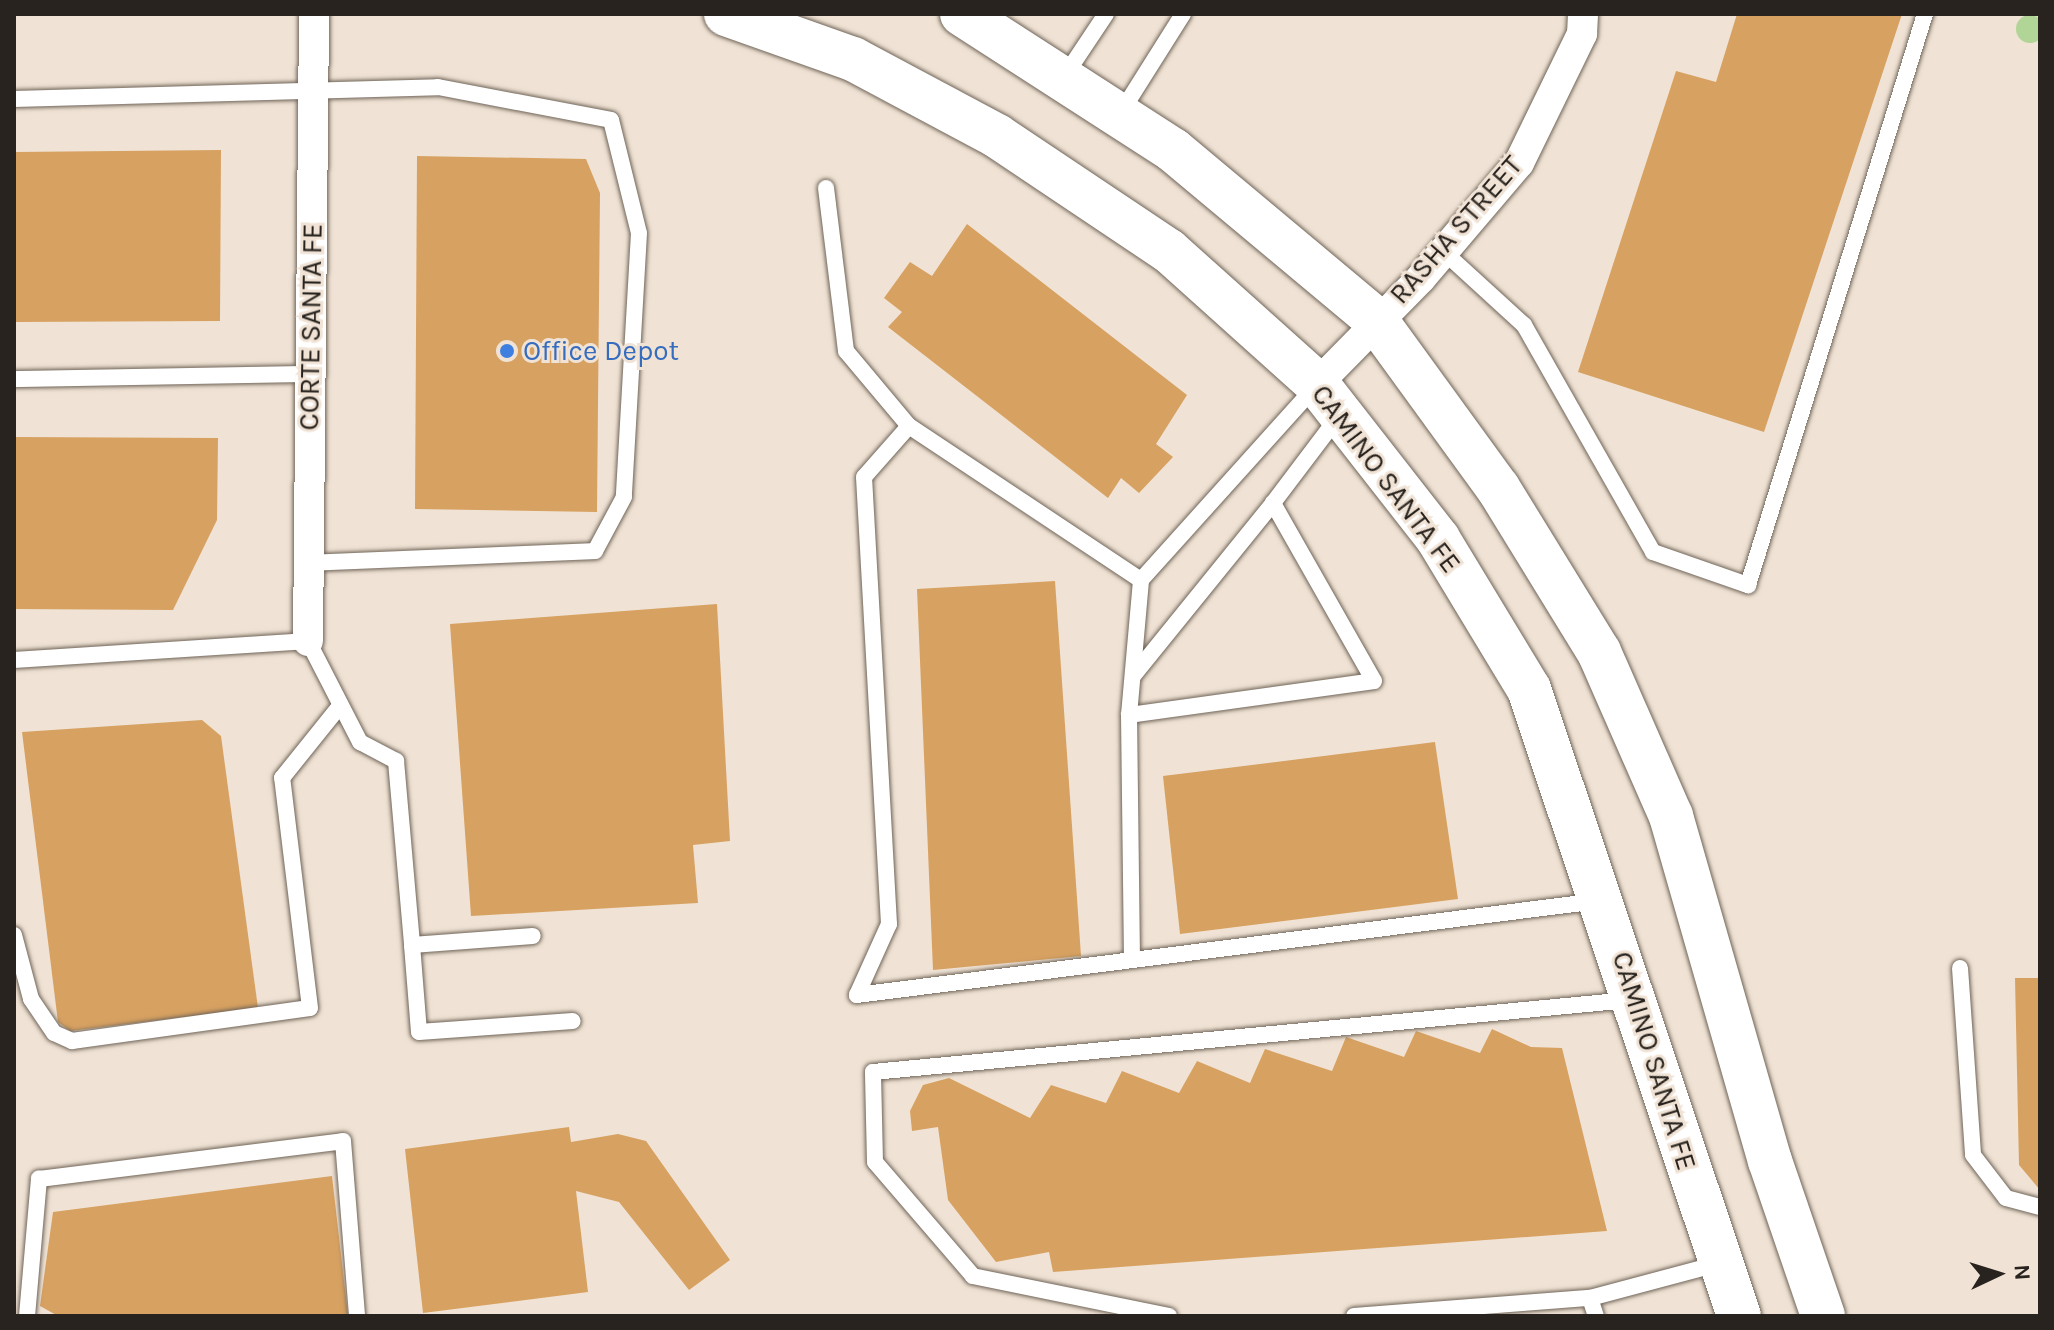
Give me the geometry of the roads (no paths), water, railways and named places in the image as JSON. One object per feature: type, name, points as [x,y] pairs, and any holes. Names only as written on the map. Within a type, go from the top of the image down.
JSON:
[{"type":"main road","name":"CAMINO SANTA FE","points":[[726,14],[853,59],[997,136],[1169,251],[1328,400],[1438,539],[1529,689],[1603,900],[1739,1316]]},
{"type":"main road","points":[[962,14],[1119,115],[1375,319],[1498,488],[1599,652],[1671,816],[1770,1161],[1823,1316]]},
{"type":"street","name":"CORTE SANTA FE","points":[[308,641],[314,14]]},
{"type":"street","name":"RASHA STREET","points":[[1328,400],[1375,319],[1444,252],[1519,163],[1582,34],[1583,14]]},
{"type":"lane","points":[[1064,77],[1106,14]]},
{"type":"lane","points":[[1119,115],[1183,14]]},
{"type":"lane","points":[[1444,252],[1524,325],[1653,552],[1748,585],[1925,14]]},
{"type":"lane","points":[[14,99],[438,87],[611,120],[639,233],[624,497],[595,551],[308,563]]},
{"type":"lane","points":[[826,188],[846,351],[909,426],[1141,580]]},
{"type":"lane","points":[[14,379],[310,374]]},
{"type":"lane","points":[[1133,676],[1273,503],[1328,400]]},
{"type":"lane","points":[[1132,960],[1129,715],[1141,580],[1328,400]]},
{"type":"lane","points":[[909,426],[864,477],[889,924],[857,995],[1603,900]]},
{"type":"lane","points":[[1129,715],[1374,681],[1273,503]]},
{"type":"lane","points":[[14,660],[308,641],[339,707],[360,742],[396,761],[419,1032],[573,1021]]},
{"type":"lane","points":[[14,935],[31,999],[54,1033],[72,1041],[310,1008],[282,778],[339,707]]},
{"type":"lane","points":[[412,945],[533,936]]},
{"type":"lane","points":[[1960,968],[1973,1155],[2006,1198],[2040,1207]]},
{"type":"lane","points":[[1169,1316],[973,1276],[875,1162],[873,1072],[1635,999]]},
{"type":"lane","points":[[27,1316],[39,1179],[343,1141],[357,1316]]},
{"type":"lane","points":[[1354,1316],[1590,1298],[1720,1264]]},
{"type":"lane","points":[[1590,1298],[1596,1316]]},
{"type":"place","name":"Office Depot","points":[[507,351]]}]
